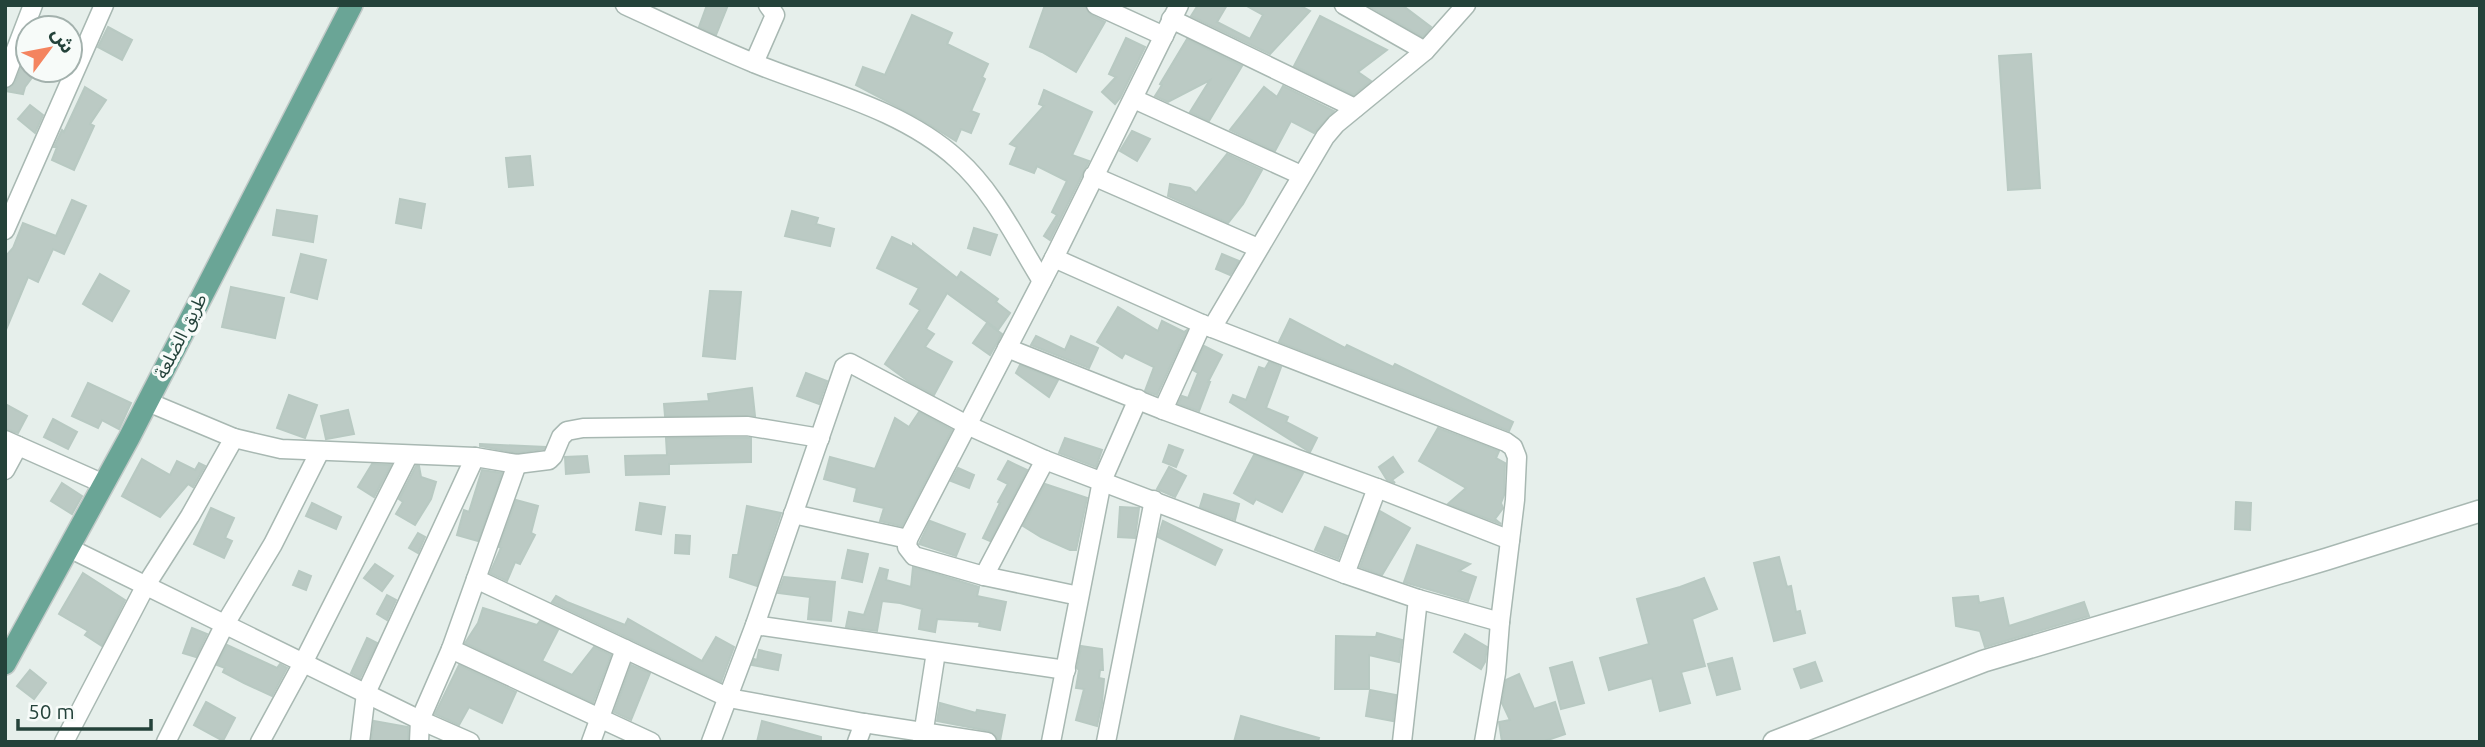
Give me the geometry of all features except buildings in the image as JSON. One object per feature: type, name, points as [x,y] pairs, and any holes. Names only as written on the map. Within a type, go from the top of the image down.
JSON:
[{"type":"main road","name":"طريق الضلعة","points":[[5,664],[148,402],[352,5]]},
{"type":"street","points":[[5,78],[33,5]]},
{"type":"street","points":[[5,230],[104,5]]},
{"type":"street","points":[[625,5],[754,63],[869,106],[923,133],[957,159],[985,189],[1042,281]]},
{"type":"street","points":[[754,63],[775,15],[768,5]]},
{"type":"street","points":[[1096,5],[1171,20],[1355,108]]},
{"type":"street","points":[[1344,5],[1425,51]]},
{"type":"street","points":[[1163,410],[1207,326],[1325,137],[1355,108],[1425,51],[1466,5]]},
{"type":"street","points":[[1079,596],[984,576],[914,556],[907,547],[908,539],[1054,258],[1171,20]]},
{"type":"street","points":[[1134,99],[1301,175]]},
{"type":"street","points":[[1093,176],[1258,248]]},
{"type":"street","points":[[1054,258],[1207,326],[1513,447],[1517,457],[1510,540],[1496,673],[1484,742]]},
{"type":"street","points":[[1007,348],[1163,410],[1510,540]]},
{"type":"street","points":[[711,742],[755,625],[844,367],[850,363],[967,425],[1045,460],[1345,574],[1418,599],[1500,622]]},
{"type":"street","points":[[1051,742],[1102,481],[1138,399]]},
{"type":"street","points":[[148,402],[234,438],[281,449],[475,457],[517,464],[549,460],[567,431],[583,428],[747,426],[820,438]]},
{"type":"street","points":[[64,742],[146,585],[190,516],[234,438]]},
{"type":"street","points":[[5,470],[12,443],[104,484]]},
{"type":"street","points":[[166,742],[225,624],[273,544],[320,452]]},
{"type":"street","points":[[260,742],[408,456]]},
{"type":"street","points":[[360,742],[366,693],[475,457]]},
{"type":"street","points":[[984,576],[1045,460]]},
{"type":"street","points":[[419,742],[419,720],[451,649],[517,464]]},
{"type":"street","points":[[1345,574],[1377,488]]},
{"type":"street","points":[[1106,742],[1154,500]]},
{"type":"street","points":[[1774,742],[1984,662],[2480,511]]},
{"type":"street","points":[[793,514],[908,539]]},
{"type":"street","points":[[69,548],[419,720],[470,742]]},
{"type":"street","points":[[476,579],[729,698],[923,737],[987,742]]},
{"type":"street","points":[[1402,742],[1418,599]]},
{"type":"street","points":[[755,625],[1066,670]]},
{"type":"street","points":[[451,649],[650,742]]},
{"type":"street","points":[[591,742],[625,649]]},
{"type":"street","points":[[923,737],[936,652]]},
{"type":"street","points":[[858,742],[864,723]]}]
